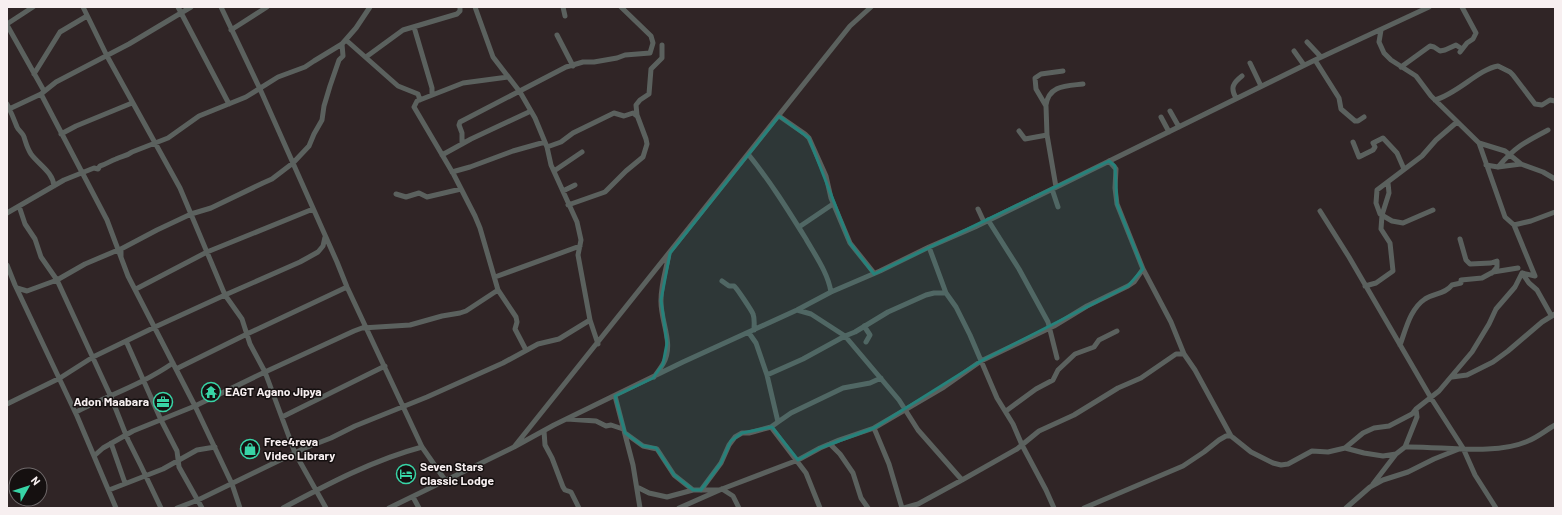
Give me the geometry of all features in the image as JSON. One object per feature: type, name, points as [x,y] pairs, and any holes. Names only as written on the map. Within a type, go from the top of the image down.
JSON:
[{"type":"street","points":[[33,7],[7,24],[34,74],[61,134],[107,220],[122,260],[215,447],[232,484],[240,508]]},
{"type":"street","points":[[83,7],[132,103],[180,188],[225,295],[242,319],[255,354],[265,372],[295,453],[326,508]]},
{"type":"street","points":[[178,7],[229,104]]},
{"type":"street","points":[[54,186],[48,171],[27,148],[24,137],[17,127],[16,122],[8,108],[42,93],[56,82],[107,56],[191,7]]},
{"type":"street","points":[[221,7],[260,89],[347,287],[422,447],[445,480]]},
{"type":"street","points":[[231,30],[267,7]]},
{"type":"street","points":[[7,213],[71,176],[94,168],[98,169],[100,166],[108,164],[114,159],[128,156],[132,152],[168,138],[199,116],[260,89],[278,77],[305,67],[342,44],[356,28],[370,7]]},
{"type":"street","points":[[366,57],[403,30],[457,14],[460,11],[460,7]]},
{"type":"street","points":[[477,7],[493,57],[520,92],[532,111],[546,144],[554,171],[568,205],[577,222],[580,232],[580,246],[578,255],[590,320],[598,344]]},
{"type":"street","points":[[563,7],[565,16]]},
{"type":"street","points":[[462,144],[462,133],[459,123],[566,67],[583,62],[594,62],[625,55],[650,53],[653,43],[651,36],[621,7]]},
{"type":"street","points":[[514,447],[598,344],[850,26],[871,7]]},
{"type":"street","points":[[389,508],[514,447],[566,419],[711,349],[986,221],[1304,65],[1429,7]]},
{"type":"street","points":[[1401,67],[1430,46],[1440,51],[1456,45],[1461,51],[1473,39],[1476,33],[1462,7]]},
{"type":"street","points":[[34,74],[60,32],[87,16]]},
{"type":"street","points":[[414,27],[432,86],[432,94]]},
{"type":"street","points":[[1381,30],[1379,42],[1380,46],[1391,60],[1416,76],[1435,100],[1479,143],[1505,217],[1514,225],[1535,276],[1522,273]]},
{"type":"street","points":[[557,35],[573,66]]},
{"type":"street","points":[[346,40],[398,86],[418,94],[420,100]]},
{"type":"street","points":[[1307,42],[1321,57]]},
{"type":"street","points":[[122,260],[121,250],[157,230],[191,214],[211,208],[263,183],[293,163],[310,145],[322,120],[330,86],[339,60],[343,56],[342,44]]},
{"type":"street","points":[[568,205],[605,192],[626,171],[643,157],[647,144],[636,105],[640,100],[649,94],[651,69],[662,58],[662,45]]},
{"type":"street","points":[[1294,51],[1304,65]]},
{"type":"street","points":[[1315,60],[1339,98],[1341,108],[1355,121],[1358,121],[1364,117]]},
{"type":"street","points":[[1250,63],[1261,86]]},
{"type":"street","points":[[1435,100],[1452,94],[1487,69],[1498,66],[1513,75],[1538,106],[1542,106],[1550,100],[1555,101]]},
{"type":"street","points":[[1046,106],[1036,89],[1036,78],[1041,74],[1063,71]]},
{"type":"street","points":[[1236,98],[1232,88],[1233,84],[1242,76]]},
{"type":"street","points":[[508,77],[464,82],[420,100],[414,104],[414,109],[452,172],[480,228],[498,290],[514,312],[517,320],[515,329],[526,350]]},
{"type":"street","points":[[1058,207],[1046,135],[1046,106],[1048,96],[1060,87],[1083,84]]},
{"type":"street","points":[[61,134],[76,126],[132,103]]},
{"type":"street","points":[[442,155],[532,111]]},
{"type":"street","points":[[1170,111],[1179,127]]},
{"type":"street","points":[[452,172],[470,168],[513,151],[561,142],[573,133],[614,113],[624,116],[632,113],[638,116]]},
{"type":"street","points":[[779,116],[809,138],[826,176],[834,204],[850,244],[874,274]]},
{"type":"street","points":[[1161,117],[1169,132]]},
{"type":"street","points":[[1433,210],[1403,223],[1392,221],[1382,215],[1376,203],[1377,190],[1422,156],[1436,140],[1457,122]]},
{"type":"street","points":[[1498,167],[1509,154],[1523,143],[1548,130]]},
{"type":"street","points":[[1019,131],[1025,139],[1046,135]]},
{"type":"street","points":[[1352,142],[1359,157],[1373,150],[1375,147],[1373,143],[1384,138],[1397,153],[1404,169]]},
{"type":"street","points":[[1479,143],[1498,148],[1509,154],[1521,164],[1543,172],[1555,179]]},
{"type":"street","points":[[554,171],[582,152]]},
{"type":"street","points":[[748,154],[762,171],[799,227],[829,282],[831,292]]},
{"type":"street","points":[[1109,161],[1116,169],[1115,188],[1117,204],[1143,269],[1171,322],[1184,354],[1195,370],[1231,436],[1251,452],[1273,463],[1281,465],[1288,464],[1312,451],[1328,452],[1345,448],[1383,456],[1396,454]]},
{"type":"street","points":[[1486,165],[1498,167],[1521,164]]},
{"type":"street","points":[[1365,286],[1376,283],[1393,271],[1390,243],[1381,229],[1382,215],[1389,193],[1388,183]]},
{"type":"street","points":[[563,191],[576,185]]},
{"type":"street","points":[[396,194],[406,197],[420,193],[427,196],[461,189]]},
{"type":"street","points":[[799,227],[834,204]]},
{"type":"street","points":[[19,206],[22,218],[35,239],[41,257],[57,280],[111,397],[126,435],[161,508]]},
{"type":"street","points":[[136,289],[207,252],[313,209]]},
{"type":"street","points":[[978,209],[1019,269],[1048,322],[1057,358]]},
{"type":"street","points":[[1320,211],[1431,398],[1463,448],[1475,475],[1496,508]]},
{"type":"street","points":[[1514,225],[1531,221],[1555,212]]},
{"type":"street","points":[[7,404],[60,378],[93,357],[225,295],[267,278],[318,252],[323,246],[325,237]]},
{"type":"street","points":[[1460,239],[1466,260],[1470,264],[1491,263],[1497,261],[1497,267],[1492,273]]},
{"type":"street","points":[[495,277],[580,246]]},
{"type":"street","points":[[929,247],[946,293],[956,307],[997,398],[1013,424],[1054,508]]},
{"type":"street","points":[[7,282],[27,291],[57,280],[85,264],[118,250]]},
{"type":"street","points":[[653,378],[663,364],[667,350],[666,332],[660,300],[663,277],[670,253]]},
{"type":"street","points":[[7,265],[16,287],[76,412],[116,508]]},
{"type":"street","points":[[1400,345],[1414,309],[1426,298],[1448,291],[1452,285],[1461,283],[1462,280],[1482,278],[1492,273],[1518,268]]},
{"type":"street","points":[[679,508],[798,460],[830,444],[874,428],[944,387],[981,361],[1059,324],[1086,306],[1128,286],[1134,282],[1143,269]]},
{"type":"street","points":[[1452,377],[1468,375],[1493,362],[1508,352],[1553,314],[1537,290],[1529,283],[1522,273]]},
{"type":"street","points":[[1345,448],[1363,433],[1374,428],[1389,426],[1412,414],[1416,409],[1431,398],[1452,377],[1472,352],[1496,309],[1515,287],[1522,273]]},
{"type":"street","points":[[722,281],[729,286],[734,286],[738,289],[745,303],[753,314],[751,331],[767,375],[778,422]]},
{"type":"street","points":[[176,368],[347,287]]},
{"type":"street","points":[[94,456],[110,443],[133,430],[195,406],[354,331],[362,328],[410,325],[442,316],[464,312],[498,290]]},
{"type":"street","points":[[767,375],[803,359],[888,312],[926,295],[946,293]]},
{"type":"street","points":[[797,310],[811,314],[845,336],[906,409],[918,430],[962,480]]},
{"type":"street","points":[[177,508],[198,500],[295,453],[502,363],[526,350],[545,342],[559,339],[590,320]]},
{"type":"street","points":[[864,326],[870,335],[866,342]]},
{"type":"street","points":[[1006,411],[1036,389],[1053,380],[1058,370],[1075,354],[1094,347],[1099,340],[1117,331]]},
{"type":"street","points":[[126,341],[161,420],[177,451],[179,467],[202,508]]},
{"type":"street","points":[[874,428],[889,464],[903,508],[918,504],[962,480],[1022,445],[1039,431],[1074,415],[1118,388],[1141,378],[1176,354],[1184,354]]},
{"type":"street","points":[[76,412],[156,375],[173,363]]},
{"type":"street","points":[[282,417],[385,366]]},
{"type":"street","points":[[701,490],[720,463],[735,437],[742,433],[749,433],[771,427],[791,413],[843,388],[870,383],[881,378]]},
{"type":"street","points":[[615,396],[637,487],[640,508]]},
{"type":"street","points":[[1370,488],[1387,468],[1396,454],[1405,447],[1416,417],[1416,409]]},
{"type":"street","points":[[566,419],[596,421],[606,426],[611,425],[624,431],[644,446],[657,449],[674,475],[693,490]]},
{"type":"street","points":[[1405,447],[1463,448],[1473,450],[1517,445],[1528,441],[1555,425]]},
{"type":"street","points":[[771,427],[798,460],[810,480],[820,508]]},
{"type":"street","points":[[544,431],[545,445],[552,458],[563,488],[571,492],[579,508]]},
{"type":"street","points":[[1084,508],[1183,466],[1219,440],[1226,436],[1231,436]]},
{"type":"street","points":[[110,443],[125,482]]},
{"type":"street","points":[[830,444],[840,454],[853,473],[861,498],[868,508]]},
{"type":"street","points":[[109,490],[125,482],[179,461],[198,450],[215,447]]},
{"type":"street","points":[[284,508],[316,490],[386,458],[422,447]]},
{"type":"street","points":[[1346,508],[1370,488],[1383,480],[1408,472],[1434,459],[1463,448]]},
{"type":"street","points":[[637,487],[649,493],[667,497],[693,490],[721,490],[733,496],[739,508]]},
{"type":"street","points":[[413,497],[419,508]]},
{"type":"highlighted area","points":[[779,116],[809,138],[850,243],[874,274],[1109,161],[1115,166],[1117,204],[1143,269],[1128,286],[981,361],[874,428],[820,448],[798,460],[772,427],[742,433],[731,441],[721,463],[701,490],[693,490],[674,475],[656,448],[643,446],[625,433],[615,396],[653,378],[663,364],[667,343],[661,300],[670,253]]},
{"type":"place","name":"EAGT Agano Jipya","points":[[211,392]]},
{"type":"place","name":"Adon Maabara","points":[[163,402]]},
{"type":"place","name":"Free4reva Video Library","points":[[250,449]]},
{"type":"place","name":"Seven Stars Classic Lodge","points":[[406,474]]}]
